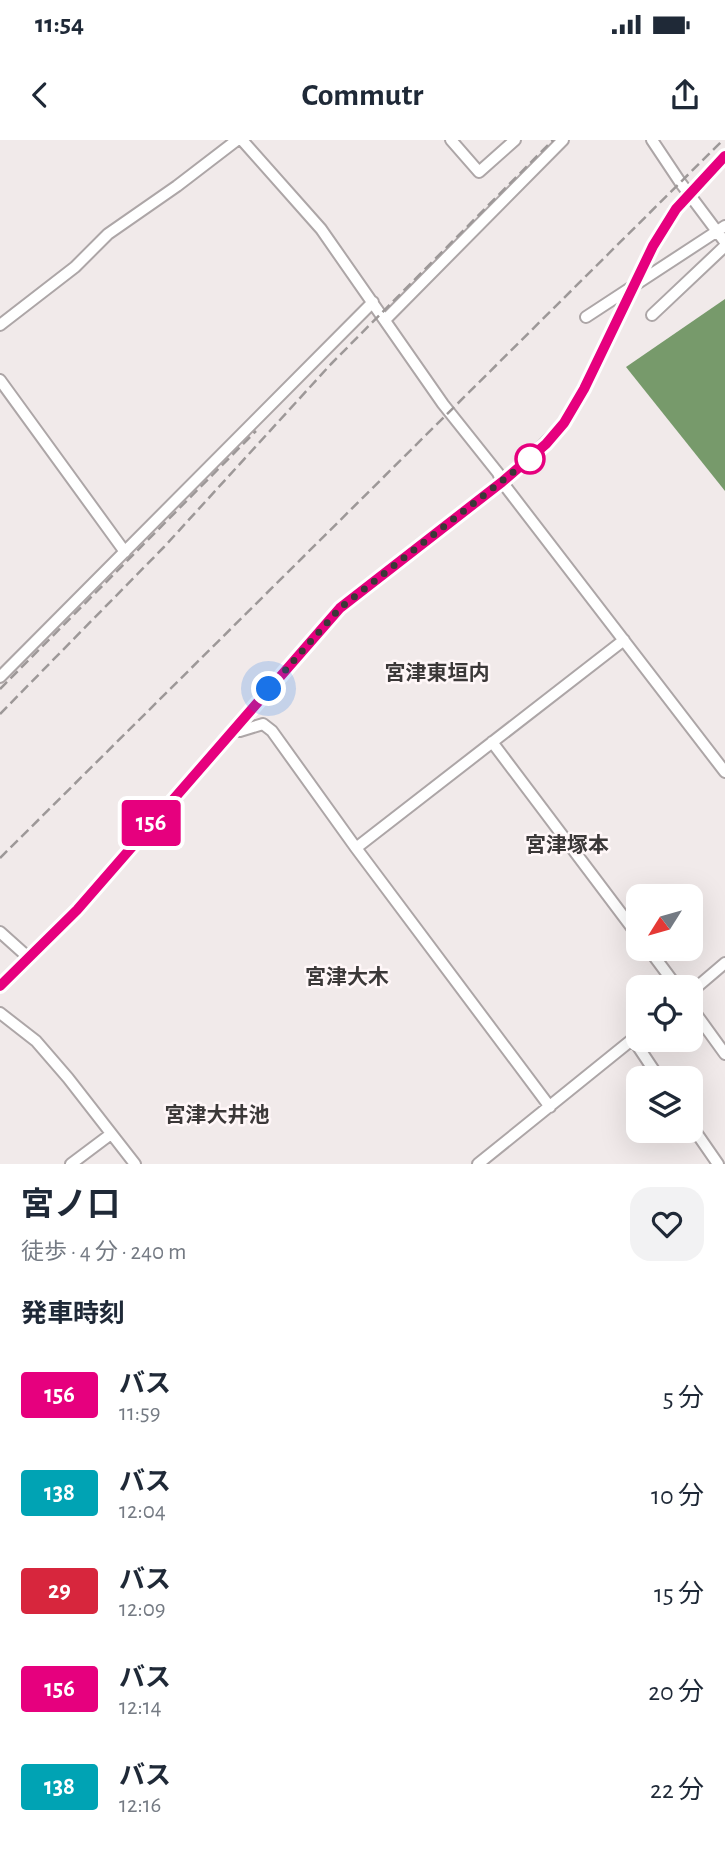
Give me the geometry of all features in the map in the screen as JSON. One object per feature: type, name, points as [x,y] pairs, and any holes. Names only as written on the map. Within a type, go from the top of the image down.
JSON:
[{"type":"street","points":[[0,325],[75,267],[108,234],[237,140]]},
{"type":"street","points":[[243,140],[321,229],[443,404],[498,472],[502,482],[725,772]]},
{"type":"street","points":[[451,140],[479,172],[515,140]]},
{"type":"street","points":[[385,320],[563,140]]},
{"type":"street","points":[[652,140],[688,193],[721,229],[725,244],[652,315]]},
{"type":"street","points":[[0,986],[77,910],[340,608],[502,482],[546,444],[564,423],[584,389],[653,246],[688,193],[725,156]]},
{"type":"street","points":[[586,317],[721,229]]},
{"type":"street","points":[[0,677],[373,302]]},
{"type":"street","points":[[0,380],[125,552]]},
{"type":"street","points":[[356,848],[624,640]]},
{"type":"street","points":[[234,729],[240,731],[260,724],[267,725],[550,1107]]},
{"type":"street","points":[[492,741],[626,920]]},
{"type":"street","points":[[0,932],[29,958]]},
{"type":"street","points":[[703,982],[725,963]]},
{"type":"street","points":[[0,1013],[36,1041],[135,1164]]},
{"type":"street","points":[[703,1024],[725,1054]]},
{"type":"street","points":[[478,1164],[626,1044]]},
{"type":"street","points":[[71,1164],[111,1134]]},
{"type":"street","points":[[703,1142],[718,1164]]},
{"type":"shaded area","points":[[725,299],[725,491],[626,367]]},
{"type":"railway","points":[[0,714],[164,547],[331,364],[553,140]]},
{"type":"railway","points":[[0,858],[723,140]]},
{"type":"railway","points":[[0,689],[256,431]]},
{"type":"bus line","name":"156","points":[[0,986],[77,910],[340,608],[526,463],[546,444],[564,423],[584,389],[653,246],[688,193],[725,156]]},
{"type":"district","name":"宮津東垣内","points":[[437,673]]},
{"type":"district","name":"宮津塚本","points":[[567,845]]},
{"type":"district","name":"宮津大木","points":[[347,977]]},
{"type":"district","name":"宮津大井池","points":[[217,1115]]},
{"type":"route","points":[[269,689],[340,608],[530,459]]}]
